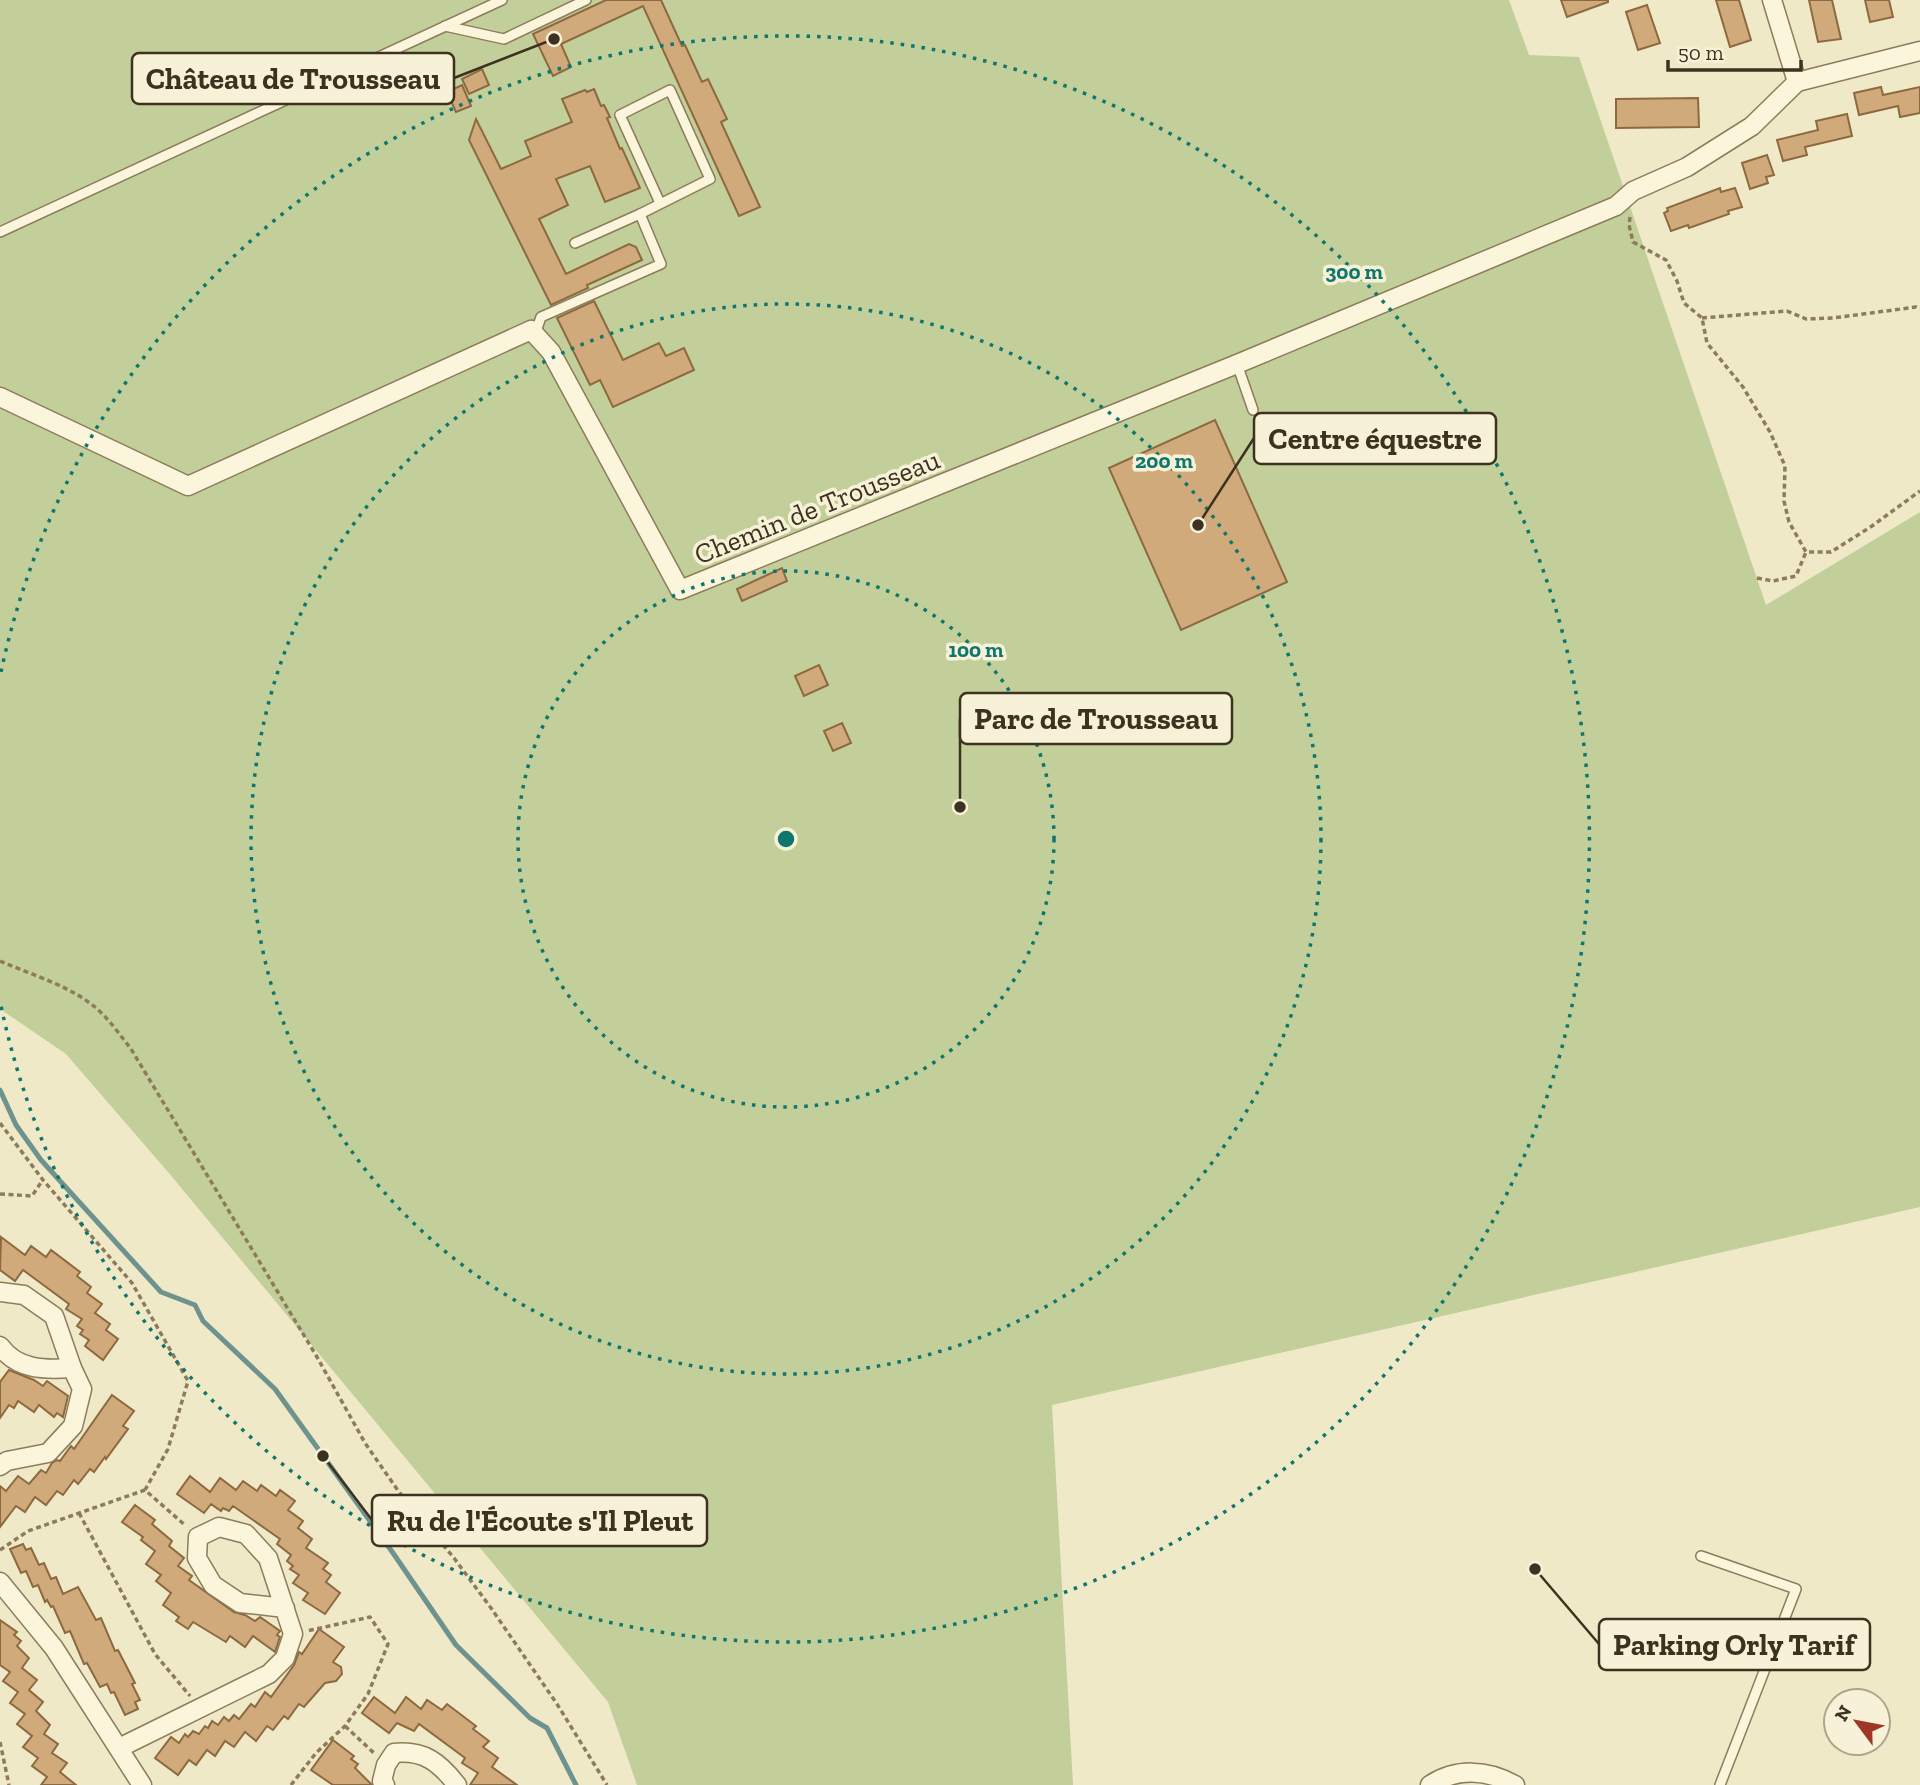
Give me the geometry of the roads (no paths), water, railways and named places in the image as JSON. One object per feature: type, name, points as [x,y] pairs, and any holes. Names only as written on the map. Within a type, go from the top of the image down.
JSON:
[{"type":"street","points":[[1772,0],[1797,82],[1920,51]]},
{"type":"street","name":"Chemin de Trousseau","points":[[535,334],[551,352],[680,590],[1237,364],[1616,206],[1633,191],[1688,167],[1752,126],[1797,82]]},
{"type":"street","points":[[0,397],[188,486],[531,330],[535,334]]},
{"type":"street","points":[[0,1292],[24,1295],[54,1316],[82,1389],[73,1426],[48,1454],[7,1461],[0,1466]]},
{"type":"street","points":[[0,1346],[8,1357],[40,1370],[72,1368]]},
{"type":"street","points":[[118,1748],[269,1674],[285,1658],[293,1634],[285,1608],[268,1558],[246,1534],[219,1527],[198,1537],[197,1558],[213,1585],[240,1603],[285,1608]]},
{"type":"street","points":[[0,1582],[54,1648],[142,1785]]},
{"type":"street","points":[[385,1785],[382,1781],[386,1765],[394,1753],[410,1751],[425,1756],[442,1767],[457,1785]]},
{"type":"street","points":[[1430,1785],[1461,1772],[1479,1773],[1507,1780],[1515,1785]]},
{"type":"lane","points":[[0,232],[502,0]]},
{"type":"lane","points":[[445,26],[504,39],[586,0]]},
{"type":"lane","points":[[575,243],[710,179],[670,90],[620,114],[660,202]]},
{"type":"lane","points":[[535,334],[541,317],[660,264],[640,214]]},
{"type":"lane","points":[[1237,364],[1253,410]]},
{"type":"lane","points":[[1701,1556],[1796,1589],[1720,1785]]},
{"type":"waterway","points":[[0,1090],[16,1125],[41,1160],[161,1292],[195,1305],[203,1321],[275,1389],[456,1645],[530,1718],[547,1728],[576,1785]]},
{"type":"place","name":"Château de Trousseau","points":[[554,39]]},
{"type":"place","name":"Centre équestre","points":[[1198,525]]},
{"type":"place","name":"Parc de Trousseau","points":[[960,807]]},
{"type":"place","name":"Ru de l'Écoute s'Il Pleut","points":[[323,1456]]},
{"type":"place","name":"Parking Orly Tarif","points":[[1535,1569]]}]
